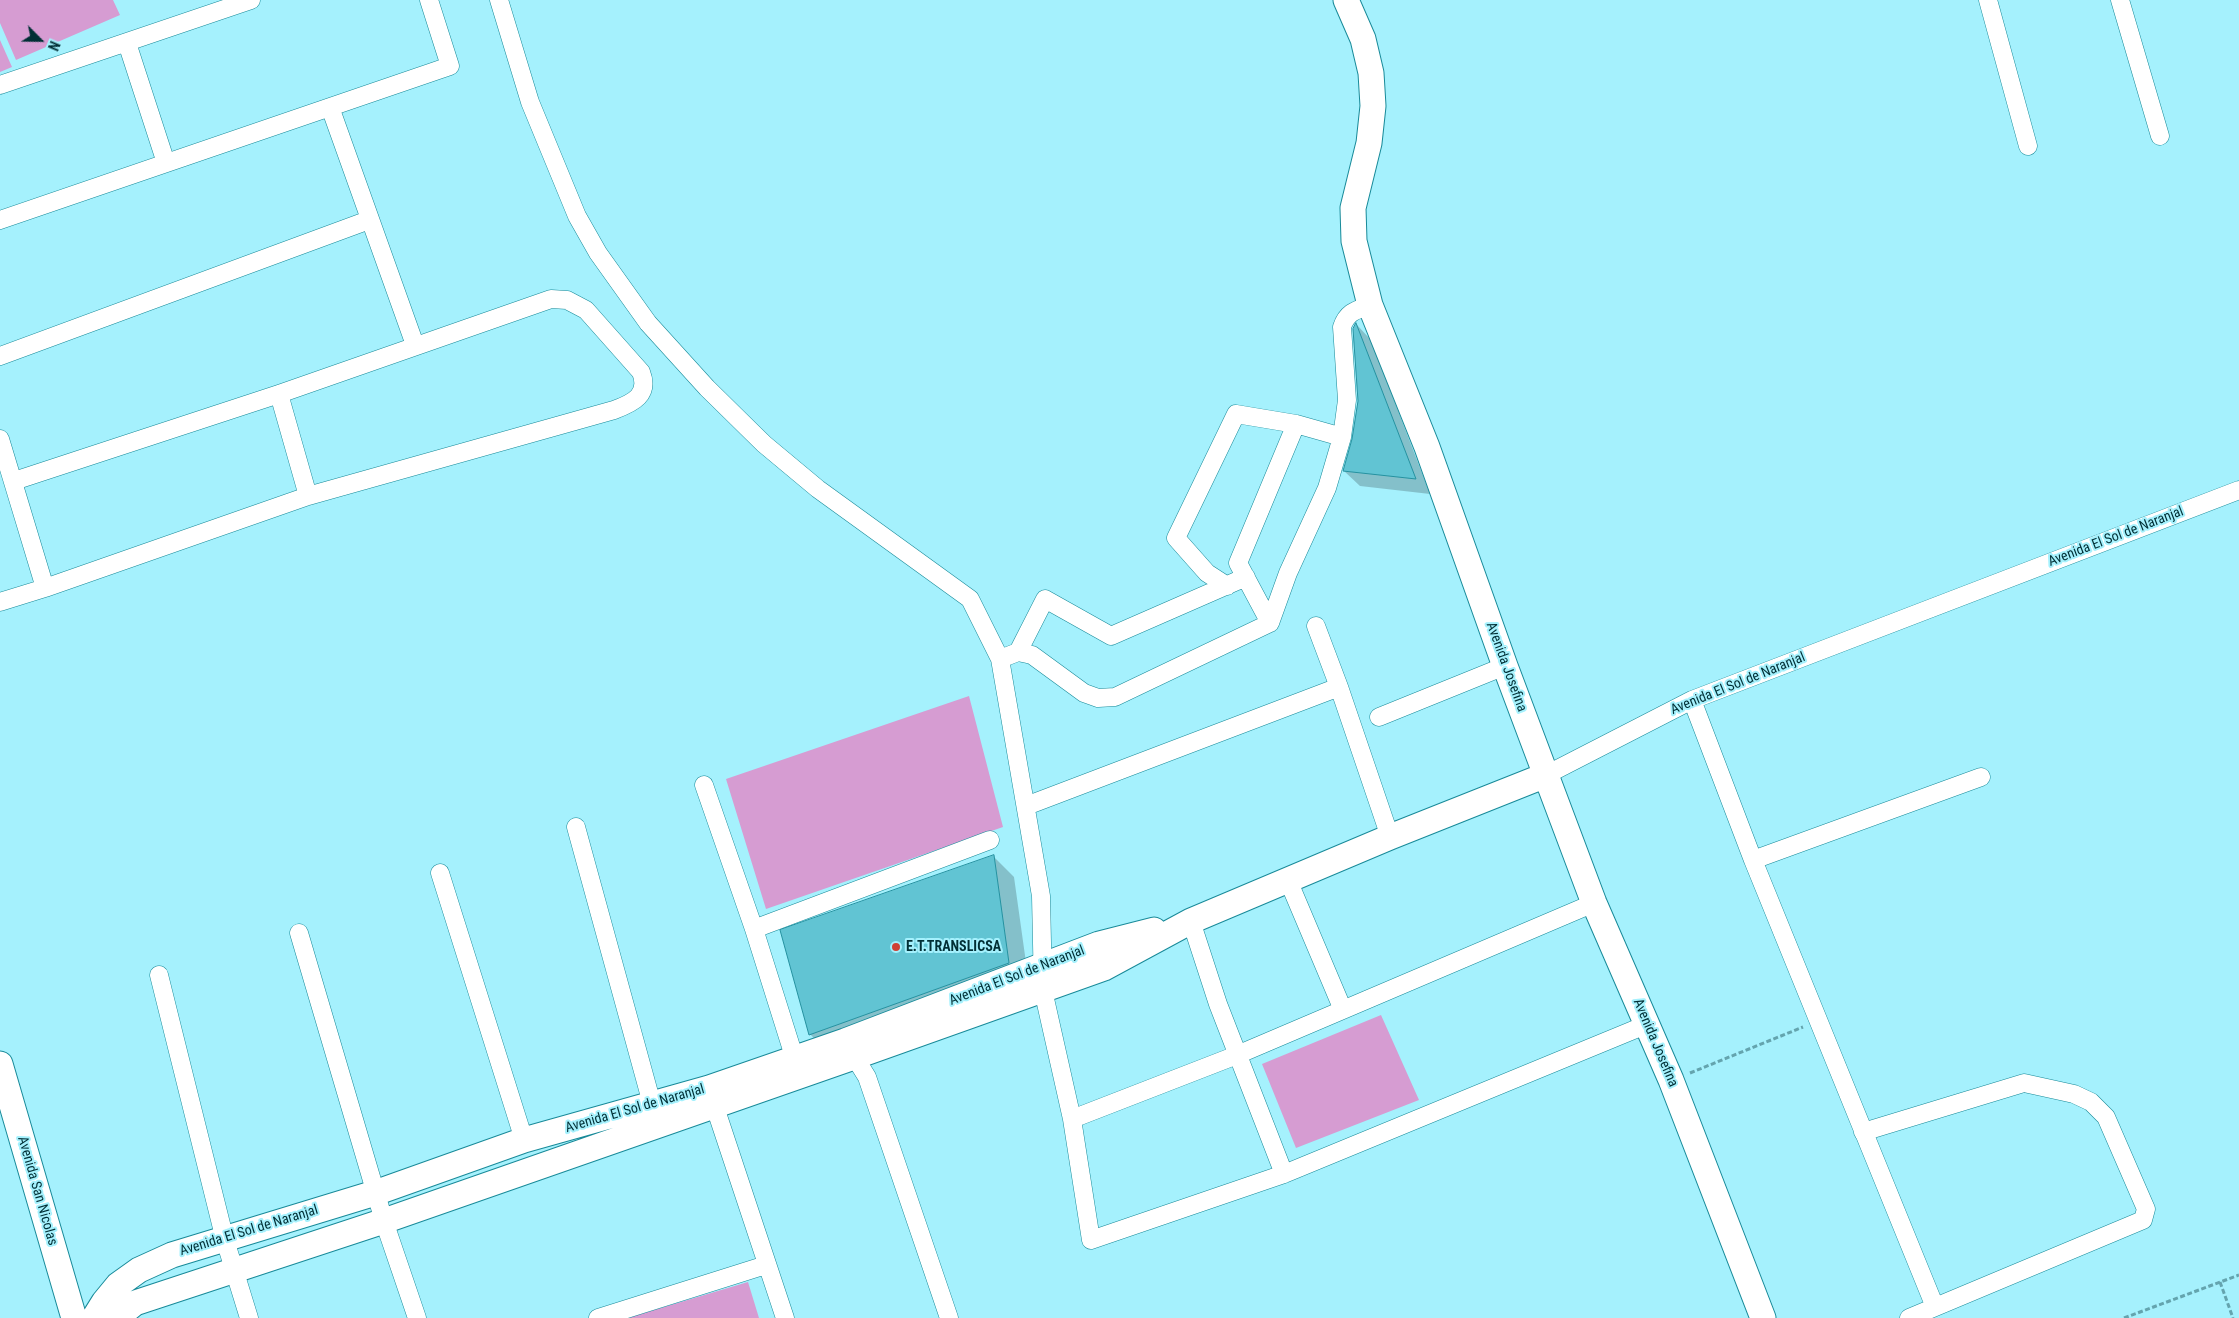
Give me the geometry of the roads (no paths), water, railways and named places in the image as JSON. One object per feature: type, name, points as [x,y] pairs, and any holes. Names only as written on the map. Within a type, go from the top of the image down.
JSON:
[{"type":"street","points":[[0,85],[251,0]]},
{"type":"street","points":[[0,220],[450,66],[429,0]]},
{"type":"street","points":[[499,0],[530,102],[577,216],[598,253],[648,323],[707,388],[764,444],[818,489],[970,599],[1000,659],[1041,896],[1042,978],[1072,1118],[1091,1240],[1284,1174],[1648,1024]]},
{"type":"street","name":"Avenida Josefina","points":[[1346,0],[1363,39],[1371,73],[1373,106],[1369,143],[1353,208],[1354,241],[1370,305],[1427,447],[1504,666],[1594,903],[1671,1080],[1763,1318]]},
{"type":"street","points":[[1988,0],[2028,146]]},
{"type":"street","points":[[2120,0],[2160,136]]},
{"type":"street","points":[[127,43],[166,163]]},
{"type":"street","points":[[330,107],[415,345]]},
{"type":"street","points":[[0,356],[369,220]]},
{"type":"street","points":[[0,602],[308,496],[614,410],[632,403],[642,392],[645,382],[641,372],[605,329],[586,310],[567,300],[552,299],[415,345],[279,394],[14,481]]},
{"type":"street","points":[[1000,659],[1018,652],[1032,655],[1084,693],[1098,698],[1115,697],[1270,623],[1288,573],[1326,488],[1342,437],[1347,400],[1342,327],[1345,317],[1370,305]]},
{"type":"street","points":[[279,394],[308,496]]},
{"type":"street","points":[[1226,586],[1207,573],[1176,538],[1236,414],[1296,424],[1342,437]]},
{"type":"street","points":[[1270,623],[1238,563],[1296,424]]},
{"type":"street","points":[[0,439],[45,588]]},
{"type":"street","name":"Avenida El Sol de Naranjal","points":[[116,1318],[135,1303],[384,1222],[712,1097],[850,1049],[1042,978],[1104,968],[1191,920],[1390,837],[1546,775],[1692,700],[2239,490]]},
{"type":"street","points":[[1018,652],[1045,599],[1110,636],[1246,578]]},
{"type":"street","points":[[1316,626],[1339,687],[1390,837]]},
{"type":"street","points":[[1379,717],[1504,666]]},
{"type":"street","points":[[1026,806],[1339,687]]},
{"type":"street","points":[[1692,700],[1753,860],[1935,1307]]},
{"type":"street","points":[[1753,860],[1981,777]]},
{"type":"street","points":[[704,785],[754,928],[797,1067]]},
{"type":"street","points":[[576,827],[652,1104]]},
{"type":"street","points":[[754,928],[990,840]]},
{"type":"street","points":[[440,873],[524,1140]]},
{"type":"street","points":[[1288,880],[1343,1010]]},
{"type":"street","points":[[1072,1118],[1237,1055],[1594,903]]},
{"type":"street","points":[[1191,920],[1237,1055],[1284,1174]]},
{"type":"street","points":[[299,933],[375,1193],[417,1318]]},
{"type":"street","points":[[159,975],[225,1240],[249,1318]]},
{"type":"street","points":[[850,1049],[867,1077],[949,1318]]},
{"type":"street","name":"Avenida San Nicolas","points":[[0,1064],[74,1318]]},
{"type":"street","points":[[1863,1132],[2024,1083],[2046,1086],[2074,1094],[2091,1102],[2106,1117],[2143,1197],[2146,1209],[2143,1220],[1909,1318]]},
{"type":"street","points":[[712,1097],[784,1318]]},
{"type":"street","name":"Avenida El Sol de Naranjal","points":[[94,1318],[118,1285],[139,1270],[172,1255],[375,1193],[524,1140],[652,1104],[712,1097]]},
{"type":"street","points":[[598,1318],[766,1265]]},
{"type":"place","name":"E.T.TRANSLICSA","points":[[896,947]]}]
